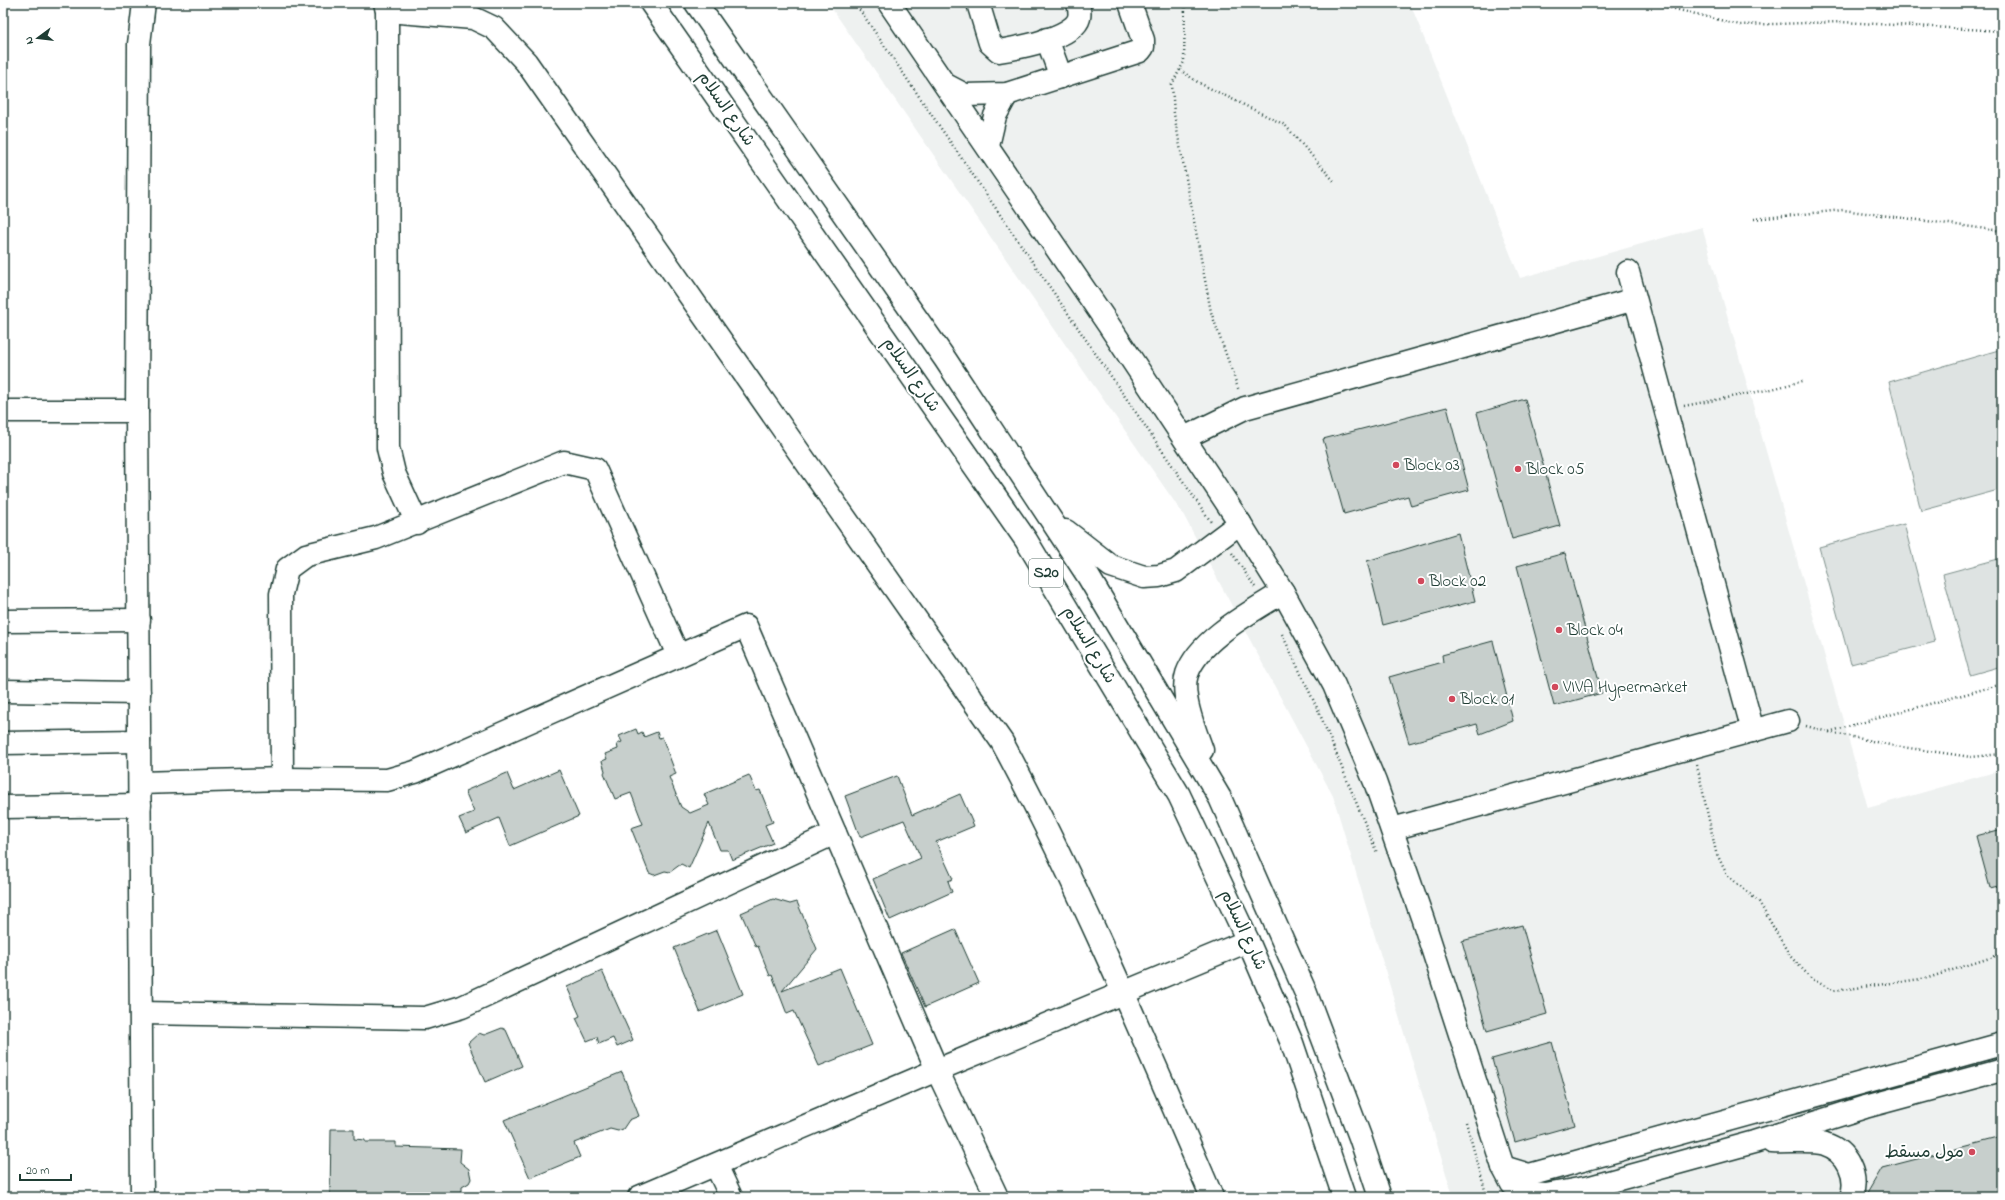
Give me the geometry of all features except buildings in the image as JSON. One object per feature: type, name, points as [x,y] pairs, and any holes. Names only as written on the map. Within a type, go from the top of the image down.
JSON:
[{"type":"street","points":[[142,1197],[137,411],[139,44],[144,3]]},
{"type":"street","name":"شارع السلام","points":[[651,3],[1026,540],[1179,795],[1248,941],[1292,1043],[1344,1197]]},
{"type":"street","name":"شارع السلام","points":[[696,3],[945,359],[1088,576],[1220,798],[1305,990],[1360,1137],[1380,1197]]},
{"type":"street","points":[[889,3],[988,146],[1240,523],[1274,598],[1334,685],[1375,782],[1392,829],[1503,1167],[1512,1184],[1529,1194],[1546,1195],[1590,1187],[1754,1142],[1865,1107],[2002,1070]]},
{"type":"street","points":[[978,3],[990,43],[999,51],[1019,48],[1072,30],[1079,19],[1078,3]]},
{"type":"street","points":[[946,85],[965,95],[1007,94],[1140,51],[1143,47],[1143,40],[1130,3]]},
{"type":"street","points":[[417,523],[394,473],[388,448],[386,7],[473,18],[494,28],[526,62],[1002,742],[1022,779],[1124,993],[1212,1197]]},
{"type":"street","points":[[1047,39],[1060,77]]},
{"type":"street","points":[[988,146],[995,116],[1007,94]]},
{"type":"street","points":[[1628,272],[1753,731]]},
{"type":"street","points":[[1184,438],[1245,408],[1635,299]]},
{"type":"street","points":[[3,411],[137,411]]},
{"type":"street","points":[[282,779],[281,594],[287,569],[306,555],[376,538],[417,523],[564,462],[595,469],[678,655]]},
{"type":"street","points":[[1049,517],[1110,566],[1144,577],[1159,576],[1176,571],[1240,523]]},
{"type":"street","points":[[1220,798],[1187,701],[1187,674],[1200,652],[1230,626],[1274,598]]},
{"type":"street","points":[[3,621],[138,620]]},
{"type":"street","points":[[140,783],[282,779],[387,780],[415,772],[746,626],[937,1070],[997,1197]]},
{"type":"street","points":[[3,691],[139,693]]},
{"type":"street","points":[[1392,829],[1788,721]]},
{"type":"street","points":[[3,743],[139,741]]},
{"type":"street","points":[[3,807],[140,805]]},
{"type":"street","points":[[141,1013],[425,1018],[462,1007],[835,833]]},
{"type":"street","points":[[639,1197],[937,1070],[1248,941]]},
{"type":"street","points":[[1503,1167],[1529,1175],[2002,1044]]},
{"type":"street","points":[[1754,1142],[1824,1144],[1832,1147],[1845,1158],[1852,1172],[1854,1182],[1851,1197]]},
{"type":"street","points":[[716,1165],[731,1197]]},
{"type":"path","points":[[855,3],[1221,536],[1274,598]]},
{"type":"path","points":[[1185,3],[1184,62],[1172,84],[1174,114],[1210,304],[1245,408]]},
{"type":"path","points":[[1651,3],[1740,25],[1842,22],[2002,31]]},
{"type":"path","points":[[1180,70],[1199,83],[1285,125],[1334,181]]},
{"type":"path","points":[[1754,219],[1843,210],[2002,230]]},
{"type":"path","points":[[1666,410],[1772,389],[1803,381]]},
{"type":"path","points":[[1280,631],[1319,712],[1378,856]]},
{"type":"path","points":[[1828,732],[2002,684]]},
{"type":"path","points":[[1788,721],[1828,732],[1895,746],[1971,757],[2002,754]]},
{"type":"path","points":[[1693,747],[1716,852],[1727,875],[1759,902],[1790,956],[1812,979],[1834,991],[1928,978],[2002,954]]},
{"type":"path","points":[[1464,1115],[1487,1197]]},
{"type":"shaded area","points":[[828,3],[1410,3],[1520,278],[1702,227],[1868,808],[2002,770],[2002,1197],[1453,1197],[1333,796],[1183,514]]},
{"type":"shaded area","points":[[2002,349],[2002,489],[1921,511],[1889,382]]},
{"type":"shaded area","points":[[1904,524],[1935,642],[1851,664],[1819,547]]},
{"type":"shaded area","points":[[2002,558],[2002,666],[1970,675],[1943,574]]},
{"type":"place","name":"Block 03","points":[[1396,465]]},
{"type":"place","name":"Block 05","points":[[1518,469]]},
{"type":"place","name":"Block 02","points":[[1421,581]]},
{"type":"place","name":"Block 04","points":[[1559,630]]},
{"type":"place","name":"VIVA Hypermarket","points":[[1555,687]]},
{"type":"place","name":"Block 01","points":[[1452,699]]},
{"type":"place","name":"مول مسقط","points":[[1972,1152]]}]
